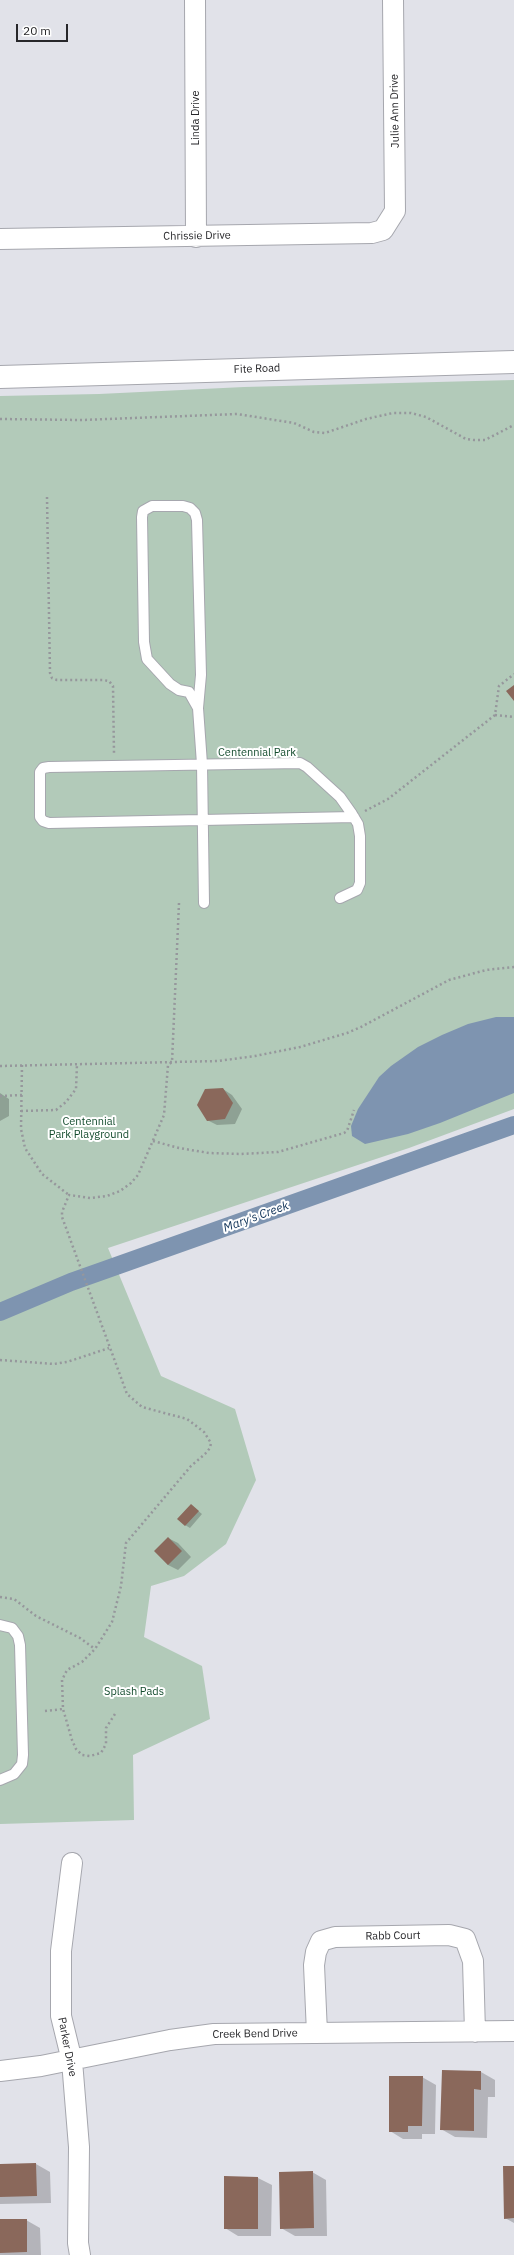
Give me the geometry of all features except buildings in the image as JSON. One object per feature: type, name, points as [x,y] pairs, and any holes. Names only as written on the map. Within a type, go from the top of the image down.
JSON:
[{"type":"street","name":"Linda Drive","points":[[195,0],[196,237]]},
{"type":"street","name":"Julie Ann Drive","points":[[389,221],[396,211],[393,0]]},
{"type":"street","name":"Chrissie Drive","points":[[0,239],[372,233],[383,230],[389,221]]},
{"type":"street","name":"Fite Road","points":[[0,377],[514,362]]},
{"type":"street","name":"Parker Drive","points":[[72,1863],[61,1951],[61,2016],[72,2061],[79,2147],[78,2243],[80,2255]]},
{"type":"street","name":"Rabb Court","points":[[317,2033],[314,1965],[316,1952],[321,1941],[335,1937],[449,1935],[464,1939],[473,1961],[475,2032]]},
{"type":"street","name":"Creek Bend Drive","points":[[0,2070],[72,2061],[170,2040],[214,2034],[514,2031]]},
{"type":"lane","points":[[198,708],[189,692],[179,690],[170,684],[147,659],[144,642],[142,517],[146,508],[183,506],[190,508],[195,513],[197,520],[201,675],[198,708],[202,764],[204,903]]},
{"type":"lane","points":[[340,898],[357,890],[360,883],[360,836],[358,824],[354,817],[340,797],[307,767],[300,763],[43,768],[40,772],[40,817],[43,821],[49,823],[354,817]]},
{"type":"lane","points":[[0,1624],[12,1628],[18,1636],[20,1645],[22,1755],[22,1764],[14,1774],[0,1780]]},
{"type":"path","points":[[0,418],[82,420],[237,414],[294,423],[314,432],[325,433],[366,419],[393,413],[411,413],[426,417],[466,439],[474,440],[486,440],[514,425]]},
{"type":"path","points":[[48,497],[50,673],[52,678],[57,680],[103,680],[109,681],[113,686],[114,766]]},
{"type":"path","points":[[354,817],[388,799],[495,715],[499,686],[514,674]]},
{"type":"path","points":[[495,715],[514,717]]},
{"type":"path","points":[[22,1065],[21,1129],[28,1156],[42,1174],[69,1195],[90,1198],[107,1196],[120,1191],[131,1183],[138,1175],[164,1115],[168,1065],[172,1062],[179,903]]},
{"type":"path","points":[[0,1066],[218,1061],[255,1056],[313,1044],[361,1027],[449,980],[486,970],[514,967]]},
{"type":"path","points":[[21,1111],[56,1110],[66,1102],[76,1089],[77,1064]]},
{"type":"path","points":[[0,1096],[22,1095]]},
{"type":"path","points":[[153,1141],[179,1148],[209,1153],[241,1154],[278,1152],[344,1133],[347,1131],[354,1110]]},
{"type":"path","points":[[69,1195],[62,1212],[65,1226],[127,1394],[142,1407],[187,1419],[204,1432],[211,1443],[210,1448],[205,1454],[191,1466],[126,1543],[117,1608],[106,1634],[95,1649],[82,1662],[67,1670],[64,1674],[61,1686],[63,1709],[76,1749],[82,1755],[90,1756],[101,1753],[106,1744],[106,1728],[115,1714]]},
{"type":"path","points":[[0,1360],[54,1364],[67,1362],[109,1348]]},
{"type":"path","points":[[0,1597],[14,1599],[36,1616],[80,1638],[95,1649]]},
{"type":"path","points":[[45,1711],[63,1709]]},
{"type":"green space","name":"Centennial Park","points":[[514,380],[514,1109],[409,1148],[108,1248],[161,1376],[235,1409],[256,1480],[226,1544],[184,1576],[151,1586],[144,1637],[202,1666],[210,1719],[133,1755],[134,1820],[0,1824],[0,396],[99,394],[244,387]]},
{"type":"water","points":[[496,1017],[514,1017],[514,1093],[440,1123],[408,1134],[365,1144],[352,1136],[351,1126],[358,1109],[379,1077],[391,1066],[418,1047],[442,1035],[468,1024]]},
{"type":"waterway","name":"Mary's Creek","points":[[0,1312],[71,1282],[514,1125]]},
{"type":"park label","name":"Centennial Park Playground","points":[[89,1128]]},
{"type":"park label","name":"Splash Pads","points":[[134,1692]]}]
